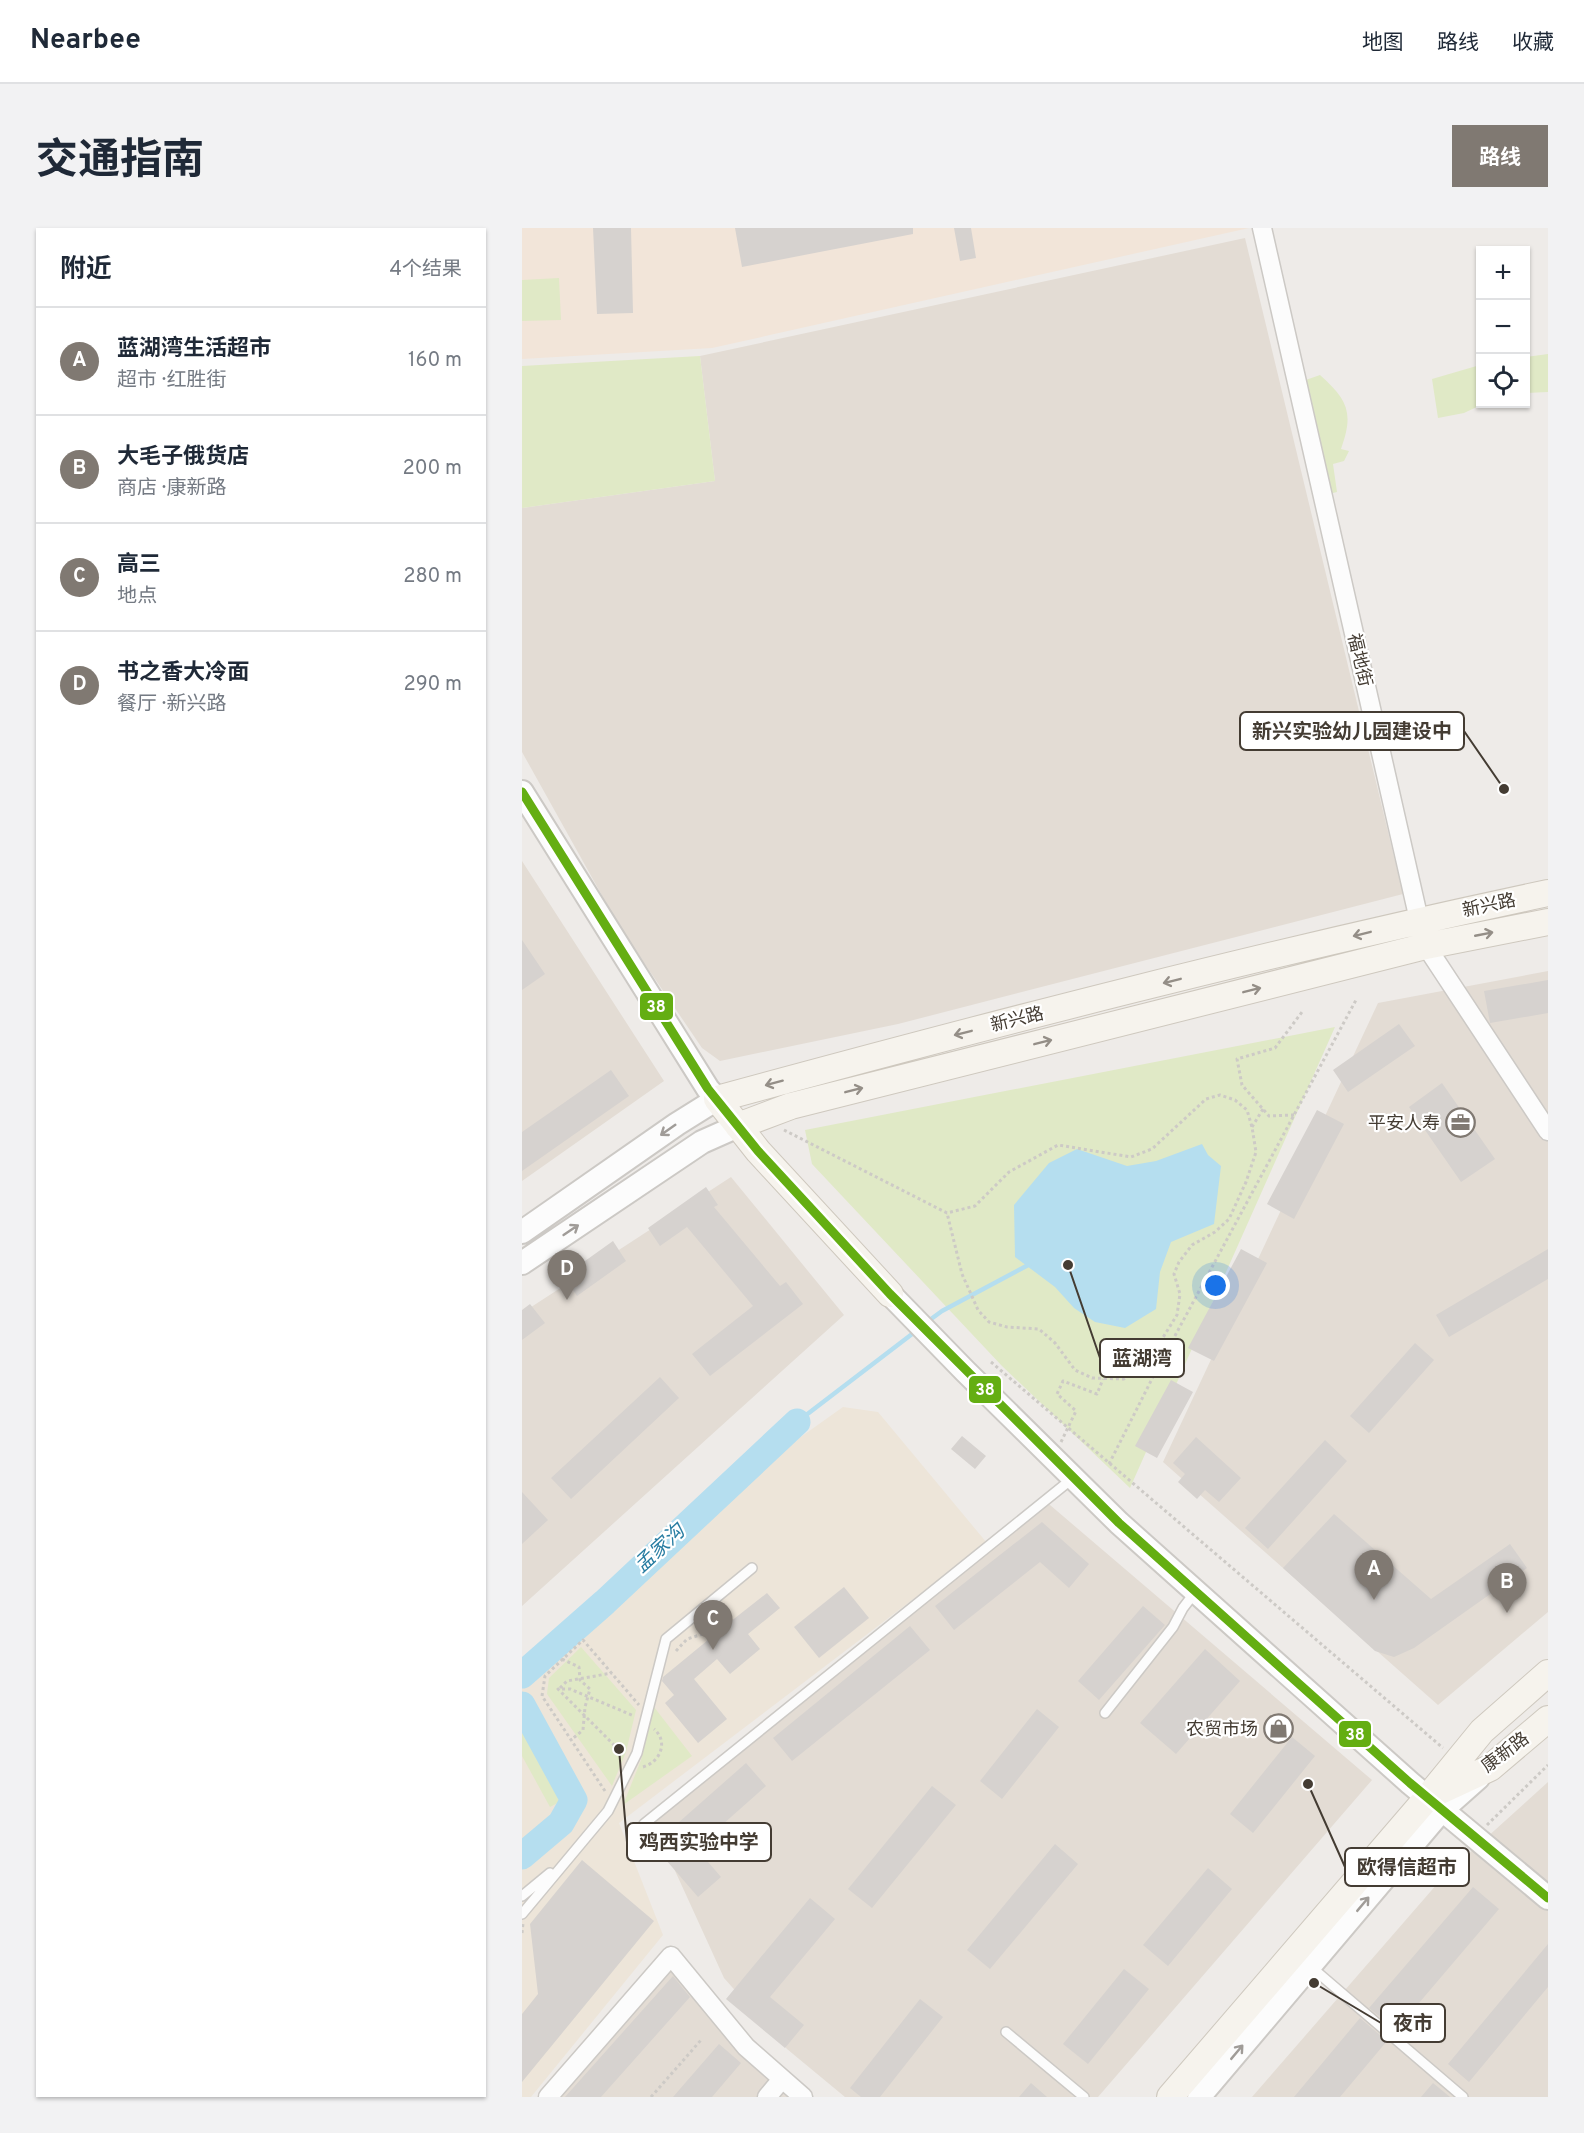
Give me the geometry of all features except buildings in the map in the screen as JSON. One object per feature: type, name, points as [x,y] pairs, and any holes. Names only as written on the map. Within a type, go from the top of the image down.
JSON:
[{"type":"main road","name":"新兴路","points":[[717,1099],[924,1042],[1419,920],[1548,893]]},
{"type":"main road","name":"新兴路","points":[[738,1126],[791,1106],[1426,946],[1548,921]]},
{"type":"main road","points":[[717,1099],[758,1151],[890,1294]]},
{"type":"main road","points":[[1170,2097],[1435,1804],[1482,1731],[1548,1673]]},
{"type":"main road","name":"康新路","points":[[1435,1804],[1490,1768],[1548,1719]]},
{"type":"street","name":"福地街","points":[[1262,228],[1426,946],[1548,1131]]},
{"type":"street","points":[[522,792],[708,1089],[717,1099]]},
{"type":"street","name":"新兴路","points":[[522,1232],[677,1124],[717,1099]]},
{"type":"street","name":"新兴路","points":[[522,1263],[702,1142],[738,1126]]},
{"type":"street","points":[[890,1294],[1119,1523],[1435,1804],[1548,1898]]},
{"type":"street","points":[[1199,2097],[1310,1966],[1435,1804]]},
{"type":"street","points":[[548,2097],[671,1956],[746,2047],[803,2097]]},
{"type":"street","points":[[767,2097],[782,2079]]},
{"type":"lane","points":[[644,1824],[1073,1478]]},
{"type":"lane","points":[[522,1913],[608,1811],[637,1753],[666,1639],[752,1568]]},
{"type":"lane","points":[[1105,1713],[1173,1627],[1183,1608],[1196,1592]]},
{"type":"lane","points":[[522,1913],[526,1904],[522,1897],[572,1856]]},
{"type":"lane","points":[[1310,1966],[1463,2097]]},
{"type":"lane","points":[[1006,2032],[1084,2097]]},
{"type":"path","points":[[1109,1464],[1156,1371],[1356,1000]]},
{"type":"path","points":[[1294,1115],[1269,1116],[1242,1085],[1237,1059],[1275,1048],[1302,1012]]},
{"type":"path","points":[[777,1130],[787,1131],[947,1213],[975,1206],[1009,1172],[1058,1145],[1131,1157],[1152,1149],[1206,1099],[1220,1095],[1235,1100],[1247,1110],[1256,1152],[1246,1182],[1228,1219],[1215,1232],[1192,1245],[1179,1262],[1174,1274],[1180,1294],[1177,1315],[1157,1347],[1124,1379],[1092,1378],[1075,1370],[1054,1343],[1039,1329],[1007,1327],[989,1322],[978,1310],[962,1274],[947,1213]]},
{"type":"path","points":[[1252,1127],[1263,1108]]},
{"type":"path","points":[[991,1362],[1445,1749]]},
{"type":"path","points":[[1053,1458],[1076,1411],[1057,1394],[1064,1382],[1097,1394],[1103,1379]]},
{"type":"path","points":[[609,1798],[542,1696],[545,1676],[583,1640],[645,1712]]},
{"type":"path","points":[[562,1659],[579,1667],[580,1680],[590,1689],[585,1707],[583,1730],[571,1740]]},
{"type":"path","points":[[558,1689],[567,1681],[612,1673]]},
{"type":"path","points":[[558,1689],[570,1689],[642,1720]]},
{"type":"path","points":[[558,1689],[629,1760]]},
{"type":"path","points":[[640,1767],[652,1764],[661,1754],[662,1743],[658,1733],[648,1724]]},
{"type":"path","points":[[1475,1837],[1548,1766]]},
{"type":"path","points":[[651,2097],[701,2040]]},
{"type":"shaded area","points":[[522,228],[1249,228],[712,348],[522,359]]},
{"type":"shaded area","points":[[1245,238],[1403,894],[898,1024],[720,1061],[702,1048],[619,926],[522,752],[522,508],[715,481],[700,356]]},
{"type":"shaded area","points":[[522,861],[664,1081],[522,1181]]},
{"type":"shaded area","points":[[1548,971],[1548,1612],[1438,1705],[1163,1462],[1378,1003]]},
{"type":"shaded area","points":[[731,1177],[844,1315],[522,1606],[522,1313]]},
{"type":"shaded area","points":[[843,1407],[878,1412],[987,1543],[619,1823],[663,1935],[531,2097],[522,2097],[522,1675],[750,1473]]},
{"type":"shaded area","points":[[1043,1499],[1372,1780],[1098,2097],[845,2097],[787,2049],[724,1978],[650,1816]]},
{"type":"shaded area","points":[[1548,1782],[1548,2097],[1252,2097],[1444,1876]]},
{"type":"shaded area","points":[[659,1957],[808,2097],[544,2097]]},
{"type":"green space","points":[[559,278],[561,320],[522,321],[522,280]]},
{"type":"green space","points":[[1548,354],[1548,392],[1530,393],[1530,356]]},
{"type":"green space","points":[[700,356],[715,481],[522,508],[522,366]]},
{"type":"green space","points":[[1476,366],[1476,407],[1464,413],[1438,418],[1432,379]]},
{"type":"green space","points":[[1320,375],[1337,392],[1346,408],[1347,426],[1341,449],[1349,451],[1344,461],[1333,464],[1337,492],[1325,495],[1300,382]]},
{"type":"green space","points":[[1335,1027],[1130,1488],[1002,1366],[812,1164],[805,1130]]},
{"type":"green space","points":[[581,1647],[636,1710],[626,1752],[612,1786],[547,1694],[549,1678]]},
{"type":"green space","points":[[654,1707],[692,1756],[623,1805],[641,1760]]},
{"type":"green space","points":[[522,1720],[565,1799],[550,1807],[522,1756]]},
{"type":"water","points":[[1202,1144],[1208,1155],[1221,1166],[1214,1224],[1171,1242],[1160,1272],[1156,1309],[1125,1328],[1095,1322],[1074,1308],[1055,1287],[1015,1257],[1014,1205],[1049,1163],[1077,1149],[1127,1166],[1156,1161]]},
{"type":"waterway","points":[[927,1322],[942,1311],[1032,1263]]},
{"type":"waterway","points":[[797,1422],[916,1331]]},
{"type":"waterway","name":"孟家沟","points":[[522,1675],[605,1602],[797,1422]]},
{"type":"waterway","name":"孟家沟","points":[[522,1705],[574,1800],[561,1823],[522,1856]]},
{"type":"transit line","name":"38","points":[[522,792],[708,1089],[758,1151],[890,1294],[1119,1523],[1410,1783],[1548,1898]]},
{"type":"place","name":"新兴实验幼儿园建设中","points":[[1504,789]]},
{"type":"place","name":"平安人寿","points":[[1461,1123]]},
{"type":"place","name":"蓝湖湾","points":[[1068,1265]]},
{"type":"place","name":"书之香大冷面","points":[[567,1300]]},
{"type":"place","name":"蓝湖湾生活超市","points":[[1374,1600]]},
{"type":"place","name":"大毛子俄货店","points":[[1507,1613]]},
{"type":"place","name":"高三","points":[[713,1650]]},
{"type":"place","name":"农贸市场","points":[[1279,1729]]},
{"type":"place","name":"鸡西实验中学","points":[[619,1749]]},
{"type":"place","name":"欧得信超市","points":[[1308,1784]]},
{"type":"place","name":"夜市","points":[[1314,1983]]}]
